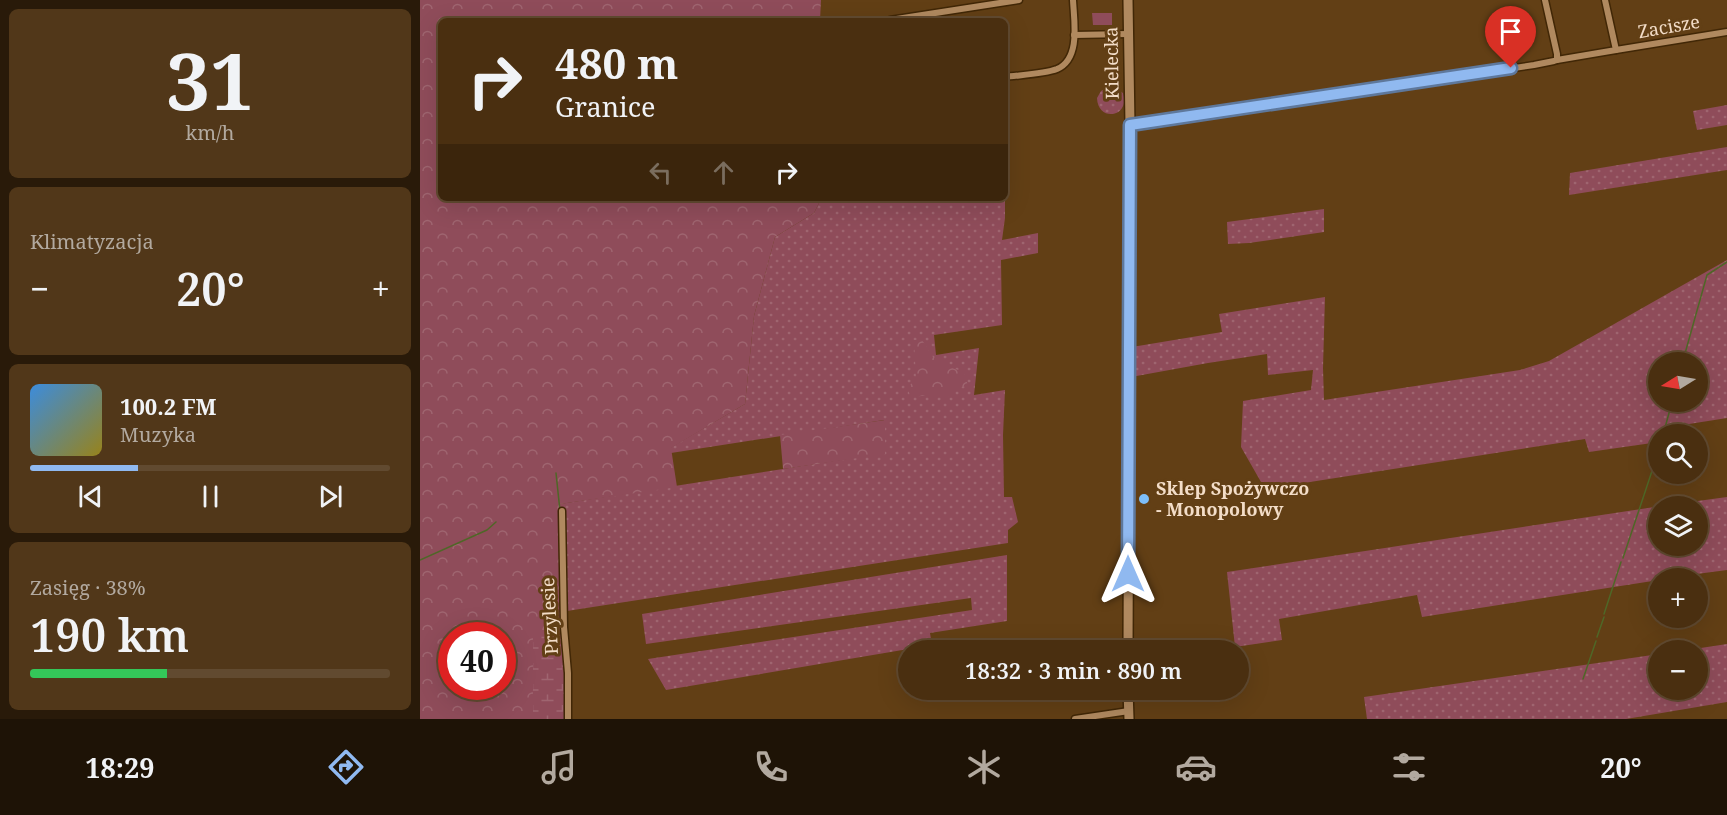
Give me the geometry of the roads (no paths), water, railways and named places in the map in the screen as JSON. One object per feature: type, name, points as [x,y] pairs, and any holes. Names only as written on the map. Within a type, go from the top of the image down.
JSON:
[{"type":"street","points":[[903,18],[1019,0]]},
{"type":"street","points":[[1008,77],[1056,70],[1066,63],[1073,51],[1073,0]]},
{"type":"street","name":"Kielecka","points":[[1128,0],[1130,125],[1128,640]]},
{"type":"street","points":[[1545,0],[1557,60]]},
{"type":"street","name":"Zacisze","points":[[1605,0],[1616,50]]},
{"type":"street","name":"Zacisze","points":[[1130,125],[1534,65],[1727,32]]},
{"type":"street","points":[[1074,35],[1128,34]]},
{"type":"street","name":"Przylesie","points":[[562,511],[568,719]]},
{"type":"street","points":[[1075,719],[1129,715],[1128,700]]},
{"type":"waterway","points":[[1685,352],[1707,275],[1727,262]]},
{"type":"waterway","points":[[1666,424],[1669,412]]},
{"type":"waterway","points":[[556,473],[560,511]]},
{"type":"waterway","points":[[1623,558],[1648,483]]},
{"type":"waterway","points":[[420,560],[487,530],[496,522]]},
{"type":"waterway","points":[[560,552],[560,586]]},
{"type":"waterway","points":[[1604,614],[1621,562]]},
{"type":"waterway","points":[[1597,637],[1604,617]]},
{"type":"waterway","points":[[1583,679],[1596,641]]},
{"type":"waterway","points":[[565,705],[565,719]]},
{"type":"place","name":"Sklep Spożywczo - Monopolowy","points":[[1144,499]]}]
